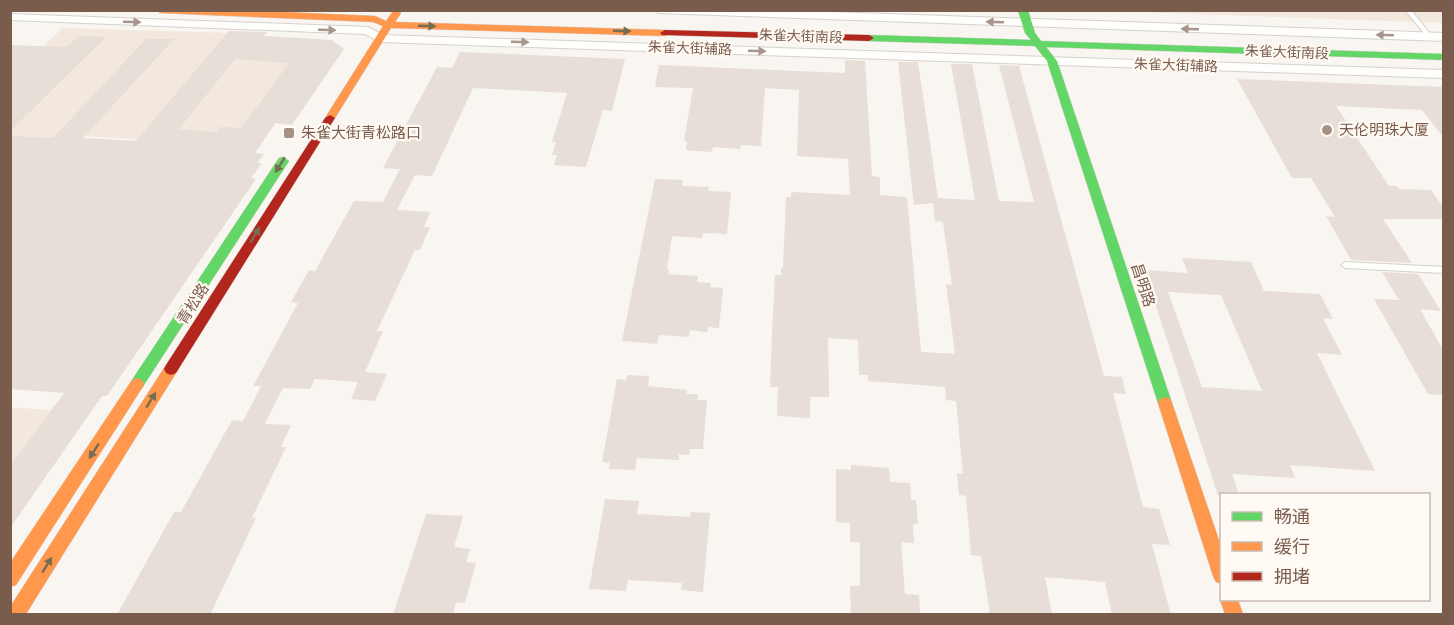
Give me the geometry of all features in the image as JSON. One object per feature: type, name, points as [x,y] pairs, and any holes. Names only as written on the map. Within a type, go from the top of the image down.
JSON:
[{"type":"main road","name":"朱雀大街南段","points":[[160,10],[1029,27],[1443,57]]},
{"type":"main road","name":"朱雀大街南段","points":[[380,15],[397,11],[1029,27],[1443,48]]},
{"type":"main road","name":"青松路","points":[[16,615],[370,37],[380,15]]},
{"type":"main road","name":"昌明路","points":[[1029,27],[1052,60],[1220,573]]},
{"type":"main road","name":"青松路","points":[[10,579],[288,154]]},
{"type":"street","points":[[658,10],[1029,27],[1443,37]]},
{"type":"street","name":"朱雀大街辅路","points":[[10,17],[370,37],[1443,74]]},
{"type":"lane","points":[[1408,10],[1430,37]]},
{"type":"lane","points":[[1345,265],[1443,270]]},
{"type":"shaded area","points":[[1443,10],[1443,23],[1110,11]]},
{"type":"shaded area","points":[[63,28],[261,34],[254,44],[329,45],[259,147],[82,136],[11,202],[11,76]]},
{"type":"shaded area","points":[[10,407],[85,413],[10,521]]},
{"type":"building","points":[[229,31],[267,32],[264,36],[332,40],[344,49],[292,125],[275,123],[255,153],[264,154],[257,163],[262,163],[251,178],[256,179],[107,396],[102,396],[10,528],[10,466],[64,393],[10,389],[10,136],[53,138],[146,39],[174,39],[83,138],[136,141]],"holes":[[[235,59],[289,63],[241,128],[220,127],[216,132],[179,129]]]},
{"type":"building","points":[[79,36],[106,37],[10,131],[10,45],[67,47]]},
{"type":"building","points":[[460,52],[625,59],[612,111],[603,110],[586,167],[554,165],[557,155],[552,155],[556,142],[552,142],[567,93],[473,88],[432,176],[415,175],[397,210],[430,212],[424,227],[430,227],[420,250],[415,250],[377,331],[383,331],[365,372],[387,374],[375,401],[351,399],[358,382],[315,379],[310,389],[283,388],[265,424],[291,425],[281,447],[286,447],[252,518],[256,518],[210,615],[117,615],[174,512],[181,512],[232,420],[243,421],[261,386],[253,386],[298,303],[291,302],[309,270],[315,271],[354,201],[383,202],[400,169],[383,168],[437,67],[452,68]]},
{"type":"building","points":[[845,60],[865,61],[872,176],[880,177],[880,195],[907,197],[921,352],[955,354],[946,284],[952,285],[943,222],[935,221],[933,203],[914,205],[898,62],[918,62],[938,198],[975,200],[951,64],[972,64],[999,201],[1034,202],[999,65],[1019,66],[1104,376],[1122,377],[1126,394],[1113,393],[1143,507],[1159,509],[1170,545],[1152,544],[1171,615],[1112,615],[1105,582],[1045,577],[1052,615],[990,615],[981,556],[971,555],[966,496],[959,495],[957,473],[963,474],[956,401],[946,400],[945,387],[868,381],[868,375],[859,375],[858,340],[828,338],[829,397],[810,397],[810,418],[777,416],[778,387],[770,387],[772,335],[775,275],[781,275],[781,268],[783,268],[786,197],[791,197],[791,192],[850,195],[848,159],[797,156],[799,90],[765,88],[761,146],[741,145],[740,149],[713,147],[712,152],[686,150],[687,141],[684,141],[693,88],[655,87],[659,65],[845,73]]},
{"type":"building","points":[[1237,79],[1443,87],[1443,137],[1422,110],[1336,106],[1389,186],[1397,186],[1399,189],[1431,190],[1443,207],[1443,219],[1383,219],[1412,263],[1351,260],[1326,216],[1335,217],[1311,178],[1292,178]]},
{"type":"building","points":[[655,179],[683,180],[682,186],[709,187],[708,191],[731,192],[727,234],[703,233],[702,238],[672,236],[667,269],[669,269],[668,274],[698,276],[697,282],[711,283],[710,287],[723,288],[719,328],[708,327],[707,332],[690,330],[689,337],[659,335],[657,344],[622,341]]},
{"type":"building","points":[[1182,258],[1251,262],[1264,291],[1320,294],[1333,319],[1323,318],[1342,355],[1317,353],[1375,471],[1290,465],[1295,478],[1232,474],[1238,493],[1218,495],[1144,270],[1188,273]],"holes":[[[1168,292],[1221,295],[1262,391],[1202,387]]]},
{"type":"building","points":[[1382,272],[1418,274],[1441,311],[1420,309],[1443,350],[1443,395],[1428,394],[1374,299],[1399,300]]},
{"type":"building","points":[[627,375],[649,376],[648,386],[687,390],[687,394],[698,394],[697,400],[707,400],[703,449],[690,449],[689,455],[679,454],[679,460],[637,458],[635,470],[609,469],[610,463],[602,462],[617,379],[626,380]]},
{"type":"building","points":[[851,465],[889,468],[890,482],[910,483],[911,500],[916,500],[918,524],[913,524],[914,543],[901,542],[905,594],[919,595],[920,615],[851,615],[850,586],[860,586],[860,542],[850,542],[850,523],[836,522],[836,469],[851,470]]},
{"type":"building","points":[[605,499],[639,501],[637,514],[690,517],[691,512],[710,513],[703,592],[681,590],[682,583],[628,580],[626,591],[589,589]]},
{"type":"building","points":[[426,514],[463,516],[454,547],[470,549],[466,562],[476,563],[465,603],[456,602],[453,614],[393,615]]},
{"type":"traffic: fast","points":[[1023,10],[1030,33],[1052,61],[1165,403]]},
{"type":"traffic: fast","points":[[869,38],[1444,57]]},
{"type":"traffic: fast","points":[[137,384],[283,161]]},
{"type":"traffic: slow","points":[[160,10],[375,19],[388,25],[665,33]]},
{"type":"traffic: slow","points":[[330,118],[396,13]]},
{"type":"traffic: slow","points":[[16,614],[171,369]]},
{"type":"traffic: slow","points":[[10,579],[137,384]]},
{"type":"traffic: slow","points":[[1165,403],[1220,570]]},
{"type":"traffic: slow","points":[[1229,601],[1234,614]]},
{"type":"traffic: jam","points":[[665,33],[869,38]]},
{"type":"traffic: jam","points":[[171,369],[330,118]]},
{"type":"place","name":"天伦明珠大厦","points":[[1327,130]]},
{"type":"place","name":"朱雀大街青松路口","points":[[289,133]]}]
